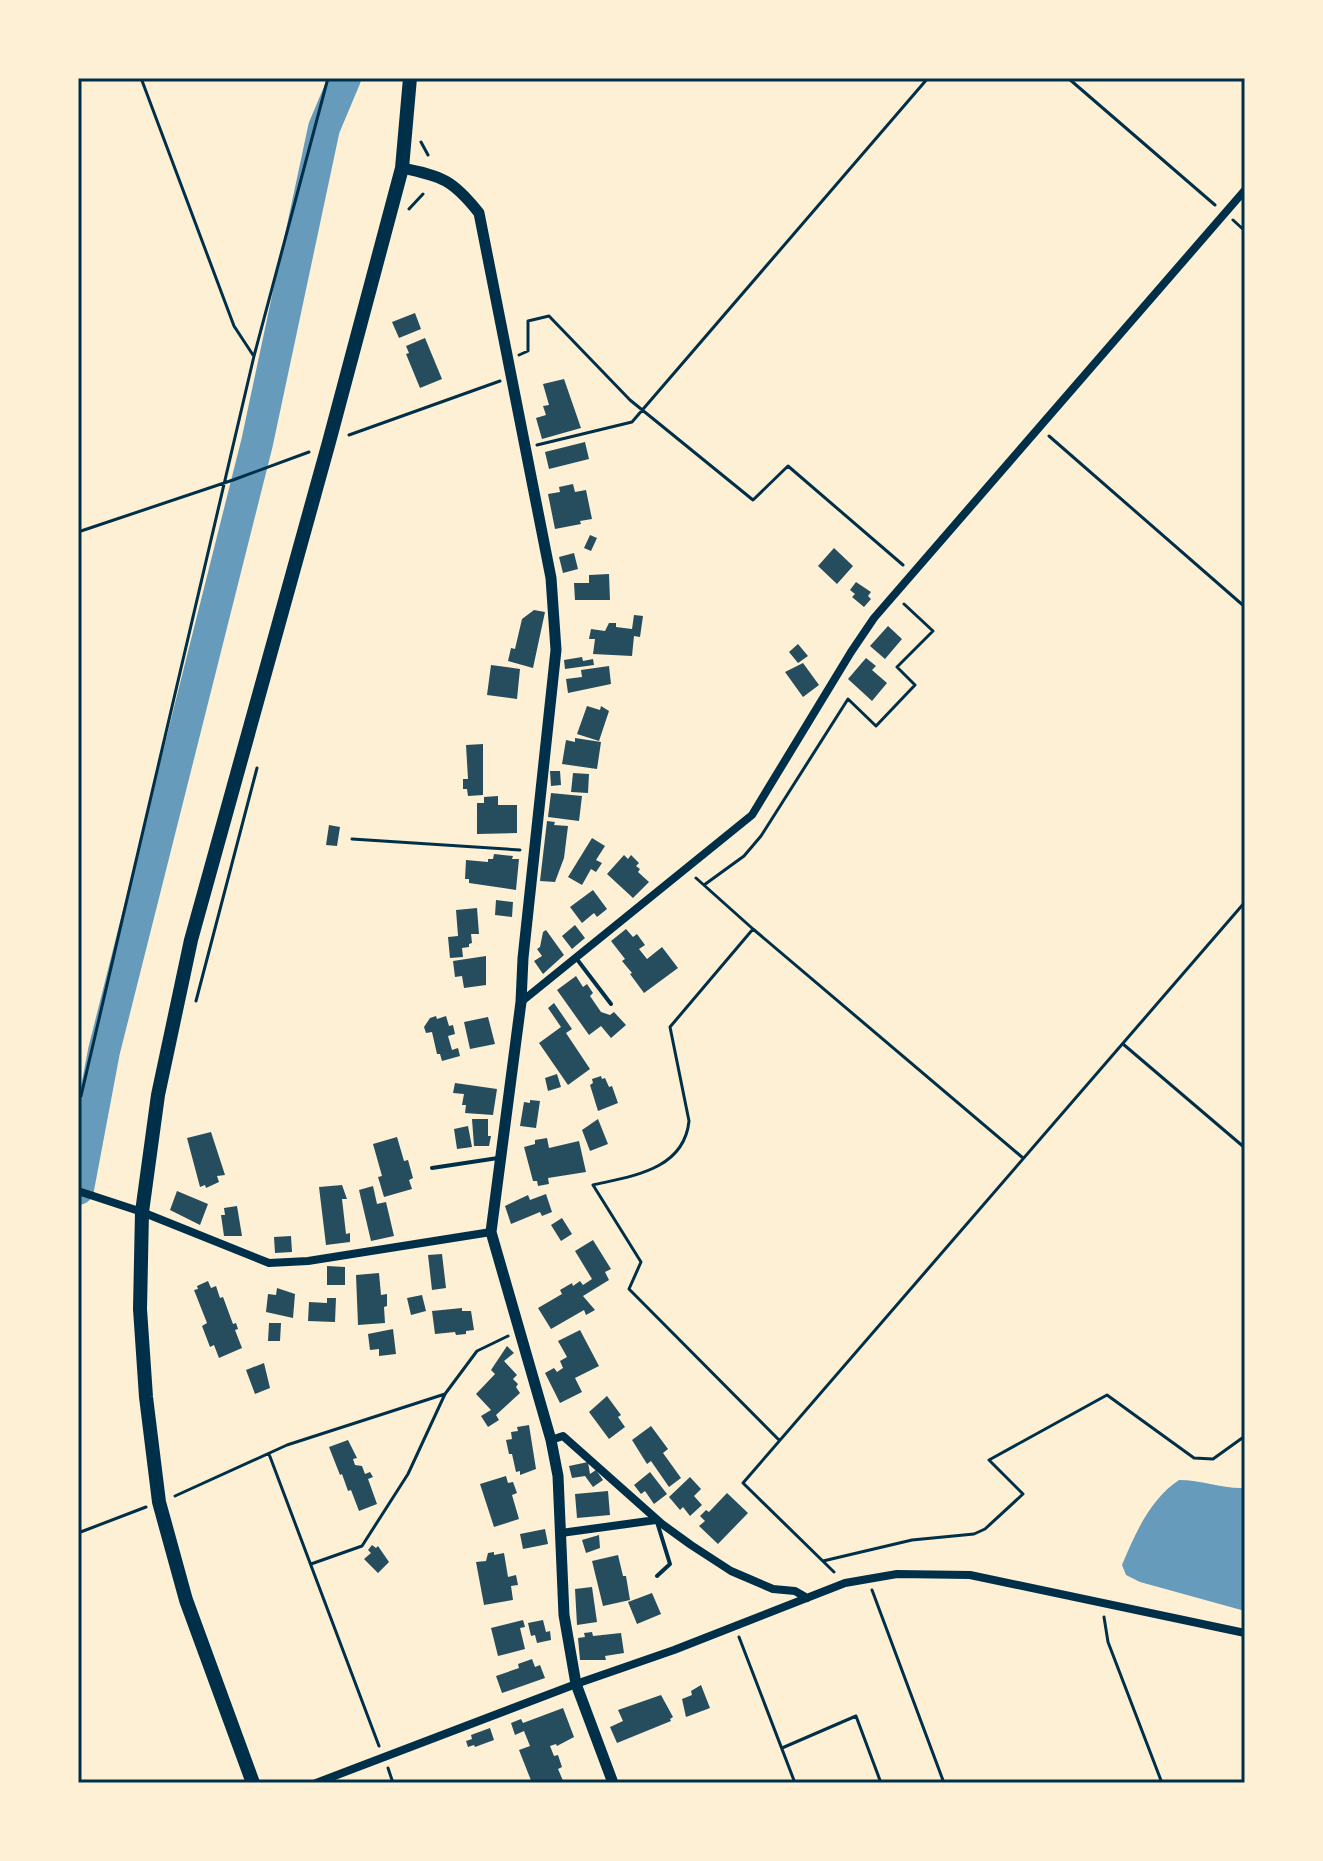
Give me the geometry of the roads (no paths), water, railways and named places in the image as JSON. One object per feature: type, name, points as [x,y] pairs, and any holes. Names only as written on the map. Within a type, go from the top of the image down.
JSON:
[{"type":"main road","points":[[253,1783],[186,1600],[159,1502],[146,1397],[140,1309],[142,1212],[158,1095],[191,940],[402,168],[410,78]]},
{"type":"street","points":[[402,168],[436,174],[461,190],[479,213],[551,578],[556,650],[533,851],[521,1002],[491,1232],[551,1440],[558,1476],[564,1615],[576,1684],[613,1783]]},
{"type":"street","points":[[521,1002],[752,815],[874,618],[1245,190]]},
{"type":"street","points":[[82,1192],[142,1212],[269,1263],[308,1261],[491,1232]]},
{"type":"street","points":[[551,1440],[563,1436],[656,1520],[731,1571],[773,1589],[795,1591],[807,1598]]},
{"type":"street","points":[[561,1533],[656,1520]]},
{"type":"street","points":[[316,1783],[845,1583],[897,1574],[970,1575],[1245,1633]]},
{"type":"lane","points":[[576,958],[611,1004]]},
{"type":"lane","points":[[432,1168],[501,1157]]},
{"type":"lane","points":[[656,1520],[670,1564],[657,1576]]},
{"type":"water","points":[[1179,1480],[1245,1488],[1245,1611],[1140,1582],[1126,1575],[1122,1565],[1144,1518],[1160,1497]]},
{"type":"waterway","points":[[78,1189],[104,1051],[257,443],[324,128],[345,78]]}]
